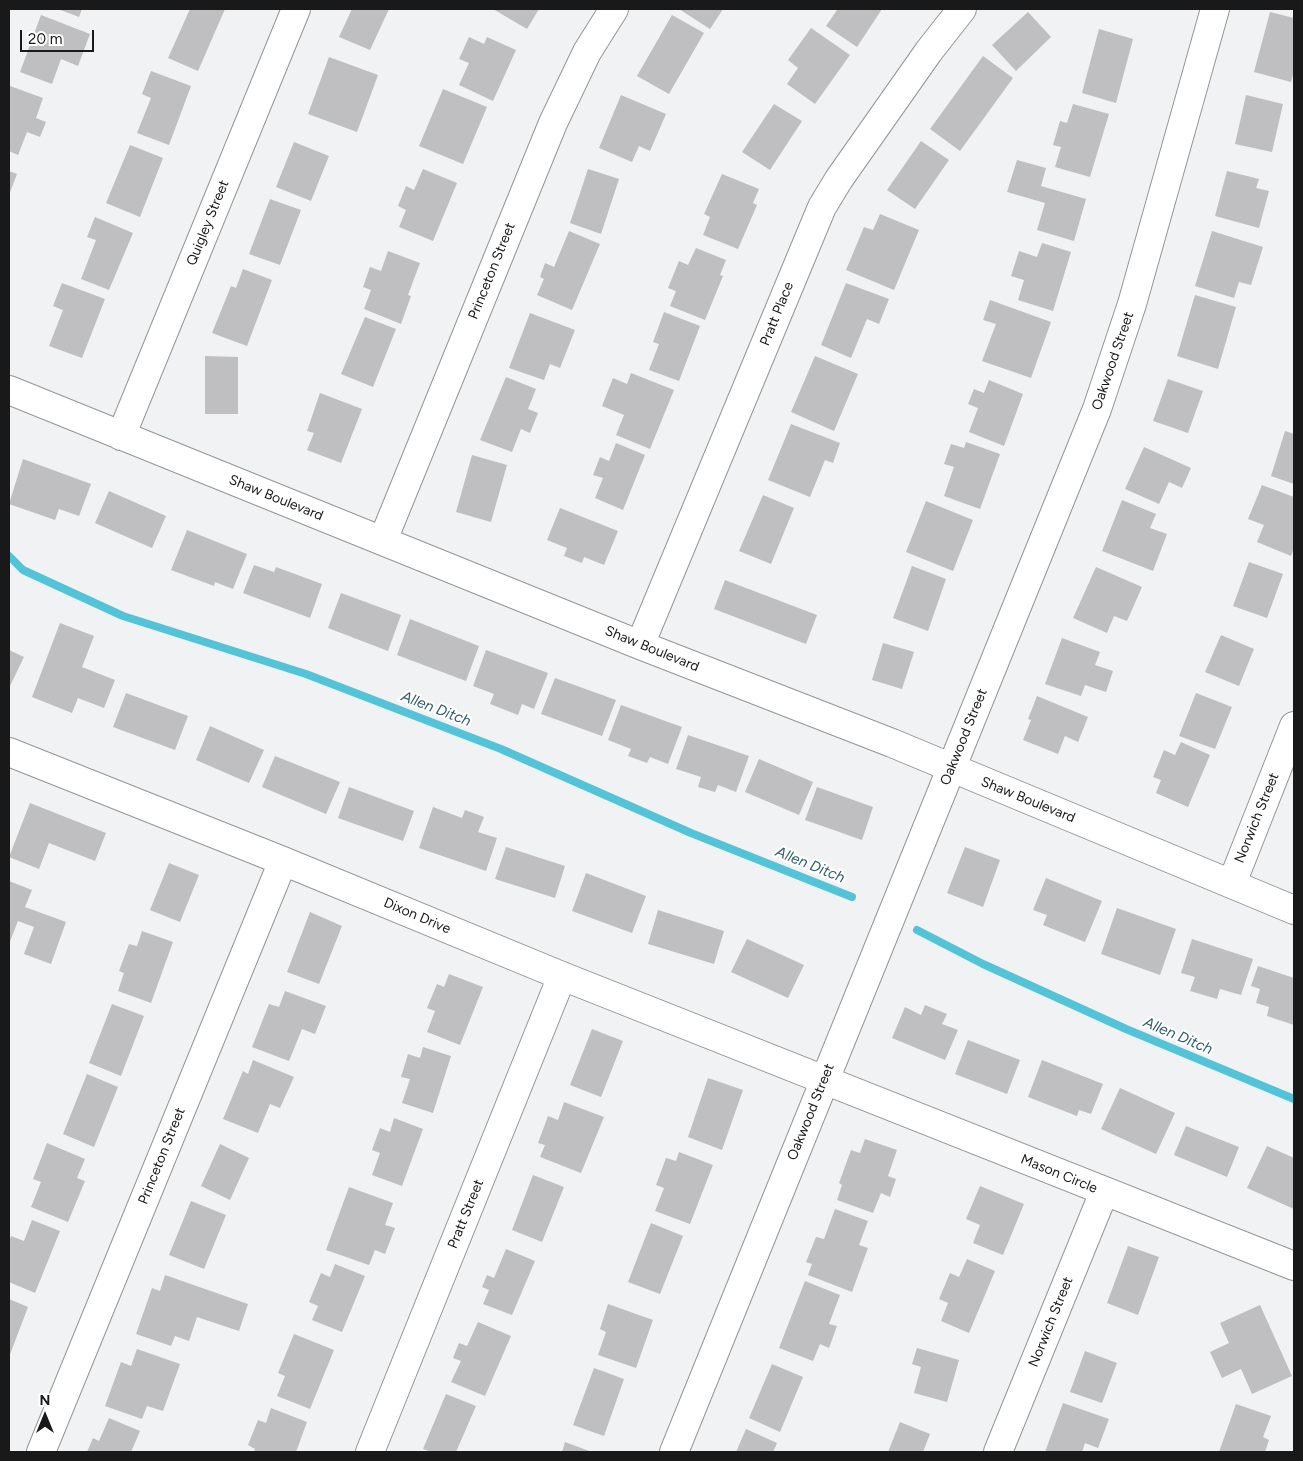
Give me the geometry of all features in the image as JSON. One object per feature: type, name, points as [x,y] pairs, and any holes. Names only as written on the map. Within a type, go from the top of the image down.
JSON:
[{"type":"street","name":"Quigley Street","points":[[121,436],[296,9]]},
{"type":"street","name":"Princeton Street","points":[[383,540],[552,123],[587,52],[614,9]]},
{"type":"street","name":"Pratt Place","points":[[640,645],[822,207],[839,179],[923,59],[962,9]]},
{"type":"street","name":"Oakwood Street","points":[[674,1452],[1097,409],[1132,304],[1216,9]]},
{"type":"street","name":"Shaw Boulevard","points":[[9,390],[640,645],[892,743],[951,770],[1232,883],[1294,910]]},
{"type":"street","name":"Norwich Street","points":[[1232,883],[1294,726]]},
{"type":"street","name":"Dixon Drive","points":[[9,752],[283,861],[562,976],[825,1080]]},
{"type":"street","name":"Princeton Street","points":[[41,1452],[283,861]]},
{"type":"street","name":"Pratt Street","points":[[370,1452],[562,976]]},
{"type":"street","name":"Mason Circle","points":[[825,1080],[1294,1266]]},
{"type":"street","name":"Norwich Street","points":[[998,1452],[1104,1192]]},
{"type":"building","points":[[58,9],[82,9],[79,17]]},
{"type":"building","points":[[190,9],[225,9],[198,71],[168,58]]},
{"type":"building","points":[[352,9],[389,9],[370,50],[339,37]]},
{"type":"building","points":[[493,9],[539,9],[527,29]]},
{"type":"building","points":[[679,9],[723,9],[710,29]]},
{"type":"building","points":[[835,9],[882,9],[857,47],[826,26],[837,10]]},
{"type":"building","points":[[1028,12],[1051,37],[1016,71],[992,45]]},
{"type":"building","points":[[1270,12],[1294,18],[1294,71],[1291,82],[1254,72]]},
{"type":"building","points":[[41,15],[90,34],[78,66],[61,59],[52,84],[20,72]]},
{"type":"building","points":[[672,15],[704,33],[669,94],[637,76]]},
{"type":"building","points":[[811,28],[850,55],[815,104],[787,84],[798,68],[788,60]]},
{"type":"building","points":[[1099,29],[1133,39],[1116,103],[1082,93]]},
{"type":"building","points":[[469,37],[484,44],[487,37],[516,50],[493,101],[459,85],[469,63],[459,59]]},
{"type":"building","points":[[983,56],[1013,78],[960,151],[930,129]]},
{"type":"building","points":[[329,57],[378,75],[357,132],[308,114]]},
{"type":"building","points":[[151,71],[191,86],[169,145],[137,133],[151,98],[142,94]]},
{"type":"building","points":[[10,86],[43,98],[36,118],[46,122],[40,137],[27,132],[18,155],[9,151]]},
{"type":"building","points":[[443,89],[487,107],[463,164],[419,146]]},
{"type":"building","points":[[621,95],[666,114],[650,151],[639,146],[632,162],[599,148]]},
{"type":"building","points":[[1246,95],[1283,104],[1272,152],[1235,144]]},
{"type":"building","points":[[774,104],[802,121],[770,170],[742,152]]},
{"type":"building","points":[[1073,104],[1109,114],[1090,177],[1055,167],[1061,147],[1053,145],[1060,121],[1067,123]]},
{"type":"building","points":[[921,141],[949,160],[915,209],[887,190]]},
{"type":"building","points":[[294,142],[329,156],[311,201],[276,187]]},
{"type":"building","points":[[130,145],[163,158],[140,217],[106,203]]},
{"type":"building","points":[[1017,160],[1046,168],[1041,186],[1086,199],[1074,241],[1037,230],[1045,203],[1007,192]]},
{"type":"building","points":[[423,169],[457,183],[433,241],[399,227],[406,210],[398,206],[406,186],[414,190]]},
{"type":"building","points":[[588,169],[619,179],[601,234],[570,223]]},
{"type":"building","points":[[9,171],[17,174],[9,195]]},
{"type":"building","points":[[1227,171],[1259,179],[1256,188],[1269,191],[1259,228],[1215,216]]},
{"type":"building","points":[[722,174],[759,189],[753,203],[757,205],[738,249],[703,235],[710,217],[704,214]]},
{"type":"building","points":[[270,199],[301,210],[280,265],[249,254]]},
{"type":"building","points":[[880,214],[919,230],[894,290],[846,270],[864,227],[873,230]]},
{"type":"building","points":[[95,217],[133,233],[109,290],[81,279],[96,240],[87,237]]},
{"type":"building","points":[[569,231],[600,244],[572,310],[537,295],[544,279],[540,277],[545,263],[554,267]]},
{"type":"building","points":[[1212,231],[1263,247],[1251,285],[1239,282],[1234,298],[1195,286]]},
{"type":"building","points":[[1042,243],[1071,252],[1053,311],[1018,300],[1024,280],[1011,276],[1019,251],[1037,257]]},
{"type":"building","points":[[696,248],[726,260],[720,275],[723,276],[705,320],[670,306],[676,291],[668,288],[679,261],[688,265]]},
{"type":"building","points":[[388,251],[420,263],[408,295],[411,296],[401,324],[364,309],[371,290],[363,287],[370,267],[381,271]]},
{"type":"building","points":[[243,269],[272,280],[247,346],[212,333],[231,286],[236,288]]},
{"type":"building","points":[[62,283],[105,299],[82,358],[49,346],[63,310],[53,306]]},
{"type":"building","points":[[846,283],[889,299],[879,324],[867,319],[851,358],[821,345]]},
{"type":"building","points":[[1195,295],[1236,307],[1218,369],[1177,356]]},
{"type":"building","points":[[990,300],[1051,322],[1031,378],[982,361],[996,324],[983,320]]},
{"type":"building","points":[[664,312],[700,326],[679,381],[649,370],[659,344],[653,342]]},
{"type":"building","points":[[530,313],[575,330],[560,368],[550,364],[544,380],[509,368]]},
{"type":"building","points":[[365,317],[396,329],[373,387],[341,374]]},
{"type":"building","points":[[205,356],[238,357],[238,414],[205,414]]},
{"type":"building","points":[[815,356],[858,374],[834,431],[791,412]]},
{"type":"building","points":[[631,373],[674,390],[650,449],[616,435],[624,415],[602,406],[613,378],[627,384]]},
{"type":"building","points":[[506,377],[536,389],[528,409],[538,413],[530,433],[521,429],[512,452],[480,440]]},
{"type":"building","points":[[1168,379],[1203,391],[1188,433],[1153,421]]},
{"type":"building","points":[[989,380],[1023,394],[1004,446],[969,432],[978,408],[968,404],[974,389],[984,393]]},
{"type":"building","points":[[320,393],[362,409],[341,463],[307,450],[314,433],[307,431]]},
{"type":"building","points":[[791,424],[840,443],[833,463],[825,460],[810,497],[768,480]]},
{"type":"building","points":[[1285,431],[1294,434],[1294,484],[1271,476]]},
{"type":"building","points":[[966,442],[1000,454],[980,509],[944,496],[954,467],[944,464],[951,444],[964,448]]},
{"type":"building","points":[[616,443],[645,455],[623,510],[595,498],[603,478],[593,475],[600,457],[609,461]]},
{"type":"building","points":[[1144,447],[1191,468],[1182,488],[1169,482],[1159,504],[1125,489]]},
{"type":"building","points":[[472,455],[507,465],[491,522],[456,512]]},
{"type":"building","points":[[23,459],[91,484],[79,516],[59,509],[55,520],[9,504]]},
{"type":"building","points":[[1262,485],[1294,497],[1294,548],[1291,556],[1257,542],[1264,525],[1248,519]]},
{"type":"building","points":[[109,491],[166,516],[152,548],[95,523]]},
{"type":"building","points":[[763,495],[794,508],[771,564],[739,551]]},
{"type":"building","points":[[1122,500],[1156,514],[1150,528],[1167,534],[1153,571],[1102,551]]},
{"type":"building","points":[[926,501],[973,520],[953,571],[906,552]]},
{"type":"building","points":[[560,508],[618,531],[604,565],[584,557],[582,563],[564,556],[567,548],[547,540]]},
{"type":"building","points":[[187,530],[247,554],[233,589],[215,582],[214,586],[171,570]]},
{"type":"building","points":[[1249,562],[1283,574],[1267,618],[1233,606]]},
{"type":"building","points":[[254,565],[274,572],[276,567],[322,584],[310,618],[243,593]]},
{"type":"building","points":[[912,566],[946,579],[928,631],[893,618]]},
{"type":"building","points":[[1096,567],[1142,587],[1127,621],[1114,616],[1107,633],[1073,618]]},
{"type":"building","points":[[725,580],[817,615],[806,644],[714,609]]},
{"type":"building","points":[[341,593],[401,615],[388,651],[328,628]]},
{"type":"building","points":[[410,619],[479,646],[466,681],[397,655]]},
{"type":"building","points":[[60,623],[94,636],[82,667],[115,680],[104,708],[78,698],[72,713],[32,697]]},
{"type":"building","points":[[1221,635],[1254,649],[1239,686],[1205,672]]},
{"type":"building","points":[[1062,638],[1100,652],[1095,665],[1113,671],[1106,692],[1085,685],[1081,696],[1045,684]]},
{"type":"building","points":[[883,643],[914,652],[902,689],[872,680]]},
{"type":"building","points":[[9,650],[24,657],[9,688]]},
{"type":"building","points":[[486,650],[548,673],[534,709],[522,704],[518,715],[490,704],[494,694],[473,686]]},
{"type":"building","points":[[555,678],[616,700],[602,736],[541,714]]},
{"type":"building","points":[[126,693],[188,716],[175,750],[113,727]]},
{"type":"building","points":[[1196,693],[1232,707],[1215,749],[1179,736]]},
{"type":"building","points":[[1037,696],[1088,717],[1078,742],[1065,736],[1058,754],[1023,740],[1031,720],[1028,719]]},
{"type":"building","points":[[621,705],[682,727],[668,764],[650,757],[647,763],[628,756],[631,749],[608,740]]},
{"type":"building","points":[[210,726],[264,750],[249,783],[196,760]]},
{"type":"building","points":[[688,735],[749,756],[736,792],[718,785],[715,792],[698,787],[701,777],[676,769]]},
{"type":"building","points":[[1181,742],[1210,755],[1188,807],[1156,793],[1161,780],[1153,777],[1164,750],[1175,755]]},
{"type":"building","points":[[275,756],[340,782],[326,814],[262,787]]},
{"type":"building","points":[[759,759],[813,782],[799,815],[745,792]]},
{"type":"building","points":[[349,787],[414,811],[403,841],[338,818]]},
{"type":"building","points":[[817,787],[873,807],[862,840],[805,820]]},
{"type":"building","points":[[30,803],[106,833],[95,861],[49,843],[39,869],[9,857]]},
{"type":"building","points":[[433,807],[462,818],[465,810],[484,817],[478,832],[497,838],[486,871],[419,848]]},
{"type":"building","points":[[506,847],[565,866],[555,898],[495,879]]},
{"type":"building","points":[[965,847],[1000,860],[983,907],[947,893]]},
{"type":"building","points":[[169,863],[199,875],[180,922],[150,910]]},
{"type":"building","points":[[586,873],[646,896],[632,933],[572,911]]},
{"type":"building","points":[[1046,878],[1102,901],[1085,942],[1043,925],[1047,915],[1033,910]]},
{"type":"building","points":[[9,881],[32,890],[25,907],[66,922],[51,964],[24,954],[34,927],[18,921],[9,944]]},
{"type":"building","points":[[1117,908],[1176,929],[1160,975],[1101,954]]},
{"type":"building","points":[[658,910],[724,931],[714,964],[648,944]]},
{"type":"building","points":[[310,912],[342,926],[319,984],[287,972]]},
{"type":"building","points":[[142,931],[173,942],[151,1003],[118,991],[124,973],[119,971],[129,944],[137,946]]},
{"type":"building","points":[[747,939],[804,965],[788,998],[731,972]]},
{"type":"building","points":[[1192,939],[1253,959],[1241,995],[1220,989],[1217,999],[1190,991],[1195,977],[1181,973]]},
{"type":"building","points":[[1258,966],[1294,978],[1294,1025],[1267,1016],[1269,1007],[1256,1003],[1260,989],[1251,986]]},
{"type":"building","points":[[449,974],[483,987],[460,1045],[427,1032],[435,1011],[427,1008],[437,984],[444,987]]},
{"type":"building","points":[[285,991],[326,1006],[315,1034],[302,1029],[289,1061],[252,1047],[269,1004],[279,1007]]},
{"type":"building","points":[[112,1004],[144,1016],[121,1076],[89,1063]]},
{"type":"building","points":[[925,1005],[947,1014],[942,1024],[958,1030],[945,1060],[892,1038],[905,1007],[921,1015]]},
{"type":"building","points":[[592,1029],[623,1041],[601,1097],[570,1085]]},
{"type":"building","points":[[968,1040],[1020,1060],[1007,1094],[955,1074]]},
{"type":"building","points":[[423,1047],[451,1056],[433,1113],[402,1103],[410,1079],[401,1077],[408,1054],[420,1058]]},
{"type":"building","points":[[253,1060],[294,1077],[280,1108],[270,1104],[258,1133],[223,1119],[243,1071],[248,1074]]},
{"type":"building","points":[[1042,1060],[1103,1084],[1091,1114],[1079,1110],[1077,1116],[1028,1097]]},
{"type":"building","points":[[87,1074],[118,1087],[94,1147],[63,1134]]},
{"type":"building","points":[[708,1078],[743,1090],[722,1150],[688,1137]]},
{"type":"building","points":[[1120,1088],[1175,1113],[1156,1154],[1101,1129]]},
{"type":"building","points":[[564,1102],[604,1117],[581,1173],[540,1157],[545,1145],[538,1143],[548,1116],[558,1120]]},
{"type":"building","points":[[394,1118],[423,1129],[402,1186],[372,1175],[380,1153],[372,1150],[380,1128],[390,1132]]},
{"type":"building","points":[[1186,1126],[1239,1147],[1227,1177],[1174,1155]]},
{"type":"building","points":[[865,1139],[897,1150],[888,1176],[896,1179],[890,1197],[881,1193],[873,1213],[837,1200],[842,1185],[839,1183],[851,1150],[860,1153]]},
{"type":"building","points":[[47,1143],[85,1159],[77,1178],[85,1181],[68,1222],[31,1207],[41,1182],[33,1179]]},
{"type":"building","points":[[220,1144],[249,1158],[230,1200],[201,1186]]},
{"type":"building","points":[[1267,1146],[1294,1158],[1294,1209],[1247,1188]]},
{"type":"building","points":[[679,1152],[713,1165],[690,1224],[655,1211],[664,1188],[656,1185],[666,1158],[676,1161]]},
{"type":"building","points":[[533,1175],[564,1187],[542,1242],[512,1230]]},
{"type":"building","points":[[980,1186],[1024,1204],[1003,1255],[973,1243],[980,1225],[966,1219]]},
{"type":"building","points":[[349,1187],[393,1203],[385,1225],[395,1228],[385,1254],[375,1250],[369,1265],[326,1250]]},
{"type":"building","points":[[191,1201],[226,1215],[204,1269],[169,1255]]},
{"type":"building","points":[[835,1209],[868,1221],[859,1245],[868,1248],[852,1292],[808,1275],[812,1264],[806,1262],[816,1237],[824,1239]]},
{"type":"building","points":[[32,1220],[60,1231],[35,1293],[9,1282],[9,1242],[11,1236],[24,1241]]},
{"type":"building","points":[[651,1223],[683,1236],[660,1294],[628,1282]]},
{"type":"building","points":[[1128,1246],[1159,1257],[1138,1315],[1107,1303]]},
{"type":"building","points":[[506,1249],[535,1261],[512,1315],[483,1304],[489,1290],[482,1287],[487,1275],[494,1278]]},
{"type":"building","points":[[967,1259],[995,1271],[969,1333],[941,1321],[948,1303],[939,1299],[950,1273],[959,1277]]},
{"type":"building","points":[[335,1264],[365,1276],[342,1332],[312,1320],[318,1306],[309,1302],[321,1273],[330,1277]]},
{"type":"building","points":[[165,1275],[248,1304],[239,1331],[197,1317],[189,1341],[175,1336],[171,1346],[136,1334],[152,1288],[160,1291]]},
{"type":"building","points":[[805,1281],[840,1295],[829,1324],[837,1326],[829,1348],[820,1344],[813,1361],[779,1348]]},
{"type":"building","points":[[9,1299],[28,1307],[9,1357]]},
{"type":"building","points":[[608,1304],[653,1320],[636,1368],[598,1355],[606,1332],[600,1329]]},
{"type":"building","points":[[1260,1305],[1292,1376],[1252,1394],[1241,1369],[1222,1378],[1210,1352],[1229,1343],[1220,1323]]},
{"type":"building","points":[[478,1322],[511,1336],[485,1396],[451,1382],[461,1361],[453,1358],[459,1343],[467,1346]]},
{"type":"building","points":[[294,1334],[334,1350],[310,1409],[277,1396],[285,1376],[278,1373]]},
{"type":"building","points":[[917,1348],[959,1360],[947,1402],[914,1393],[921,1367],[912,1364]]},
{"type":"building","points":[[137,1349],[180,1364],[163,1411],[147,1406],[142,1419],[105,1406],[121,1362],[131,1366]]},
{"type":"building","points":[[1085,1351],[1117,1363],[1102,1403],[1070,1392]]},
{"type":"building","points":[[772,1364],[803,1377],[780,1432],[749,1418]]},
{"type":"building","points":[[594,1368],[624,1379],[604,1436],[573,1425]]},
{"type":"building","points":[[446,1394],[476,1406],[456,1452],[432,1452],[423,1449]]},
{"type":"building","points":[[1063,1403],[1109,1419],[1098,1448],[1085,1443],[1082,1452],[1045,1452]]},
{"type":"building","points":[[1236,1404],[1271,1416],[1263,1437],[1269,1440],[1265,1452],[1219,1452]]},
{"type":"building","points":[[271,1408],[307,1422],[296,1452],[254,1452],[255,1449],[248,1445],[258,1420],[266,1423]]},
{"type":"building","points":[[109,1418],[140,1431],[131,1452],[87,1452],[93,1438],[99,1441]]},
{"type":"building","points":[[900,1422],[930,1434],[923,1452],[888,1452]]},
{"type":"building","points":[[746,1429],[777,1443],[773,1452],[736,1452]]},
{"type":"building","points":[[565,1442],[592,1452],[562,1452]]},
{"type":"waterway","name":"Allen Ditch","points":[[9,556],[23,570],[123,616],[306,674],[501,749],[691,833],[852,897]]},
{"type":"waterway","name":"Allen Ditch","points":[[917,930],[983,964],[1126,1029],[1294,1099]]}]
